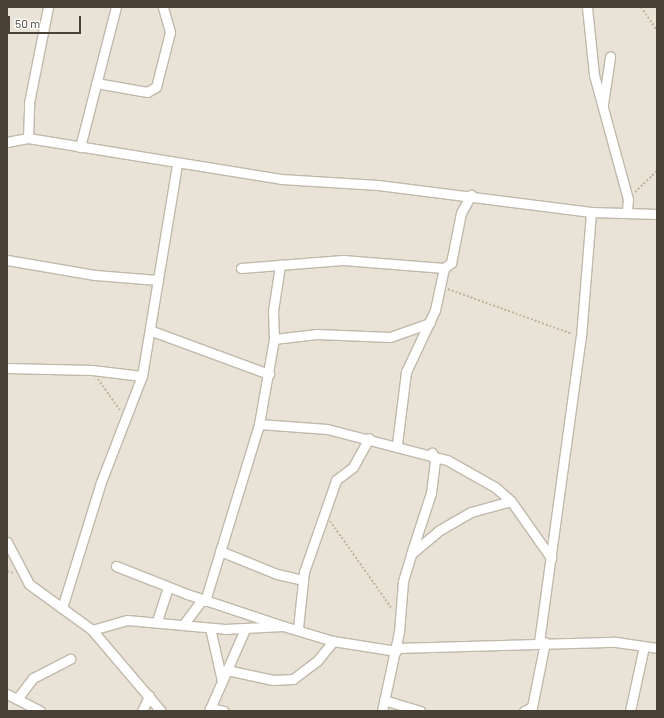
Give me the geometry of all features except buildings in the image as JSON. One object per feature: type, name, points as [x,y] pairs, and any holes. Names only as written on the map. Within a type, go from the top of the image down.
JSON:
[{"type":"street","points":[[28,138],[30,103],[48,7]]},
{"type":"street","points":[[80,147],[116,7]]},
{"type":"street","points":[[96,83],[147,92],[156,87],[170,32],[163,7]]},
{"type":"street","points":[[587,7],[588,42],[603,115],[628,199],[627,211]]},
{"type":"street","points":[[603,115],[610,57]]},
{"type":"street","points":[[7,142],[28,138],[177,165],[281,179],[471,195],[591,212],[627,211],[657,214]]},
{"type":"street","points":[[62,608],[101,482],[128,418],[142,376],[152,331],[158,280],[177,165]]},
{"type":"street","points":[[241,268],[342,260],[444,268],[451,263],[461,213],[471,195]]},
{"type":"street","points":[[524,711],[532,707],[542,642],[551,558],[581,337],[591,212]]},
{"type":"street","points":[[7,260],[95,275],[158,280]]},
{"type":"street","points":[[182,625],[204,600],[259,424],[274,339],[273,311],[280,265]]},
{"type":"street","points":[[397,444],[406,372],[430,323],[441,287],[444,268]]},
{"type":"street","points":[[274,339],[317,334],[390,336],[430,323]]},
{"type":"street","points":[[152,331],[269,374]]},
{"type":"street","points":[[7,368],[92,370],[142,376]]},
{"type":"street","points":[[259,424],[293,424],[397,444],[432,454],[467,470],[511,501],[551,558]]},
{"type":"street","points":[[298,628],[302,580],[336,480],[353,467],[369,438]]},
{"type":"street","points":[[382,711],[396,650],[403,581],[431,493],[435,461],[432,454]]},
{"type":"street","points":[[412,554],[438,530],[471,512],[511,501]]},
{"type":"street","points":[[7,542],[29,584],[92,630],[161,711]]},
{"type":"street","points":[[220,551],[277,574],[302,580]]},
{"type":"street","points":[[116,566],[168,588],[204,600],[247,611],[283,626]]},
{"type":"street","points":[[157,621],[168,588]]},
{"type":"street","points":[[92,630],[127,620],[157,621],[210,628],[245,629],[283,626],[298,628],[333,641],[396,650],[542,642],[616,642],[657,648]]},
{"type":"street","points":[[210,628],[222,681]]},
{"type":"street","points":[[224,711],[210,710],[245,629]]},
{"type":"street","points":[[227,670],[273,680],[293,679],[317,662],[333,641]]},
{"type":"street","points":[[630,711],[644,646]]},
{"type":"street","points":[[17,699],[33,678],[70,660]]},
{"type":"street","points":[[7,694],[40,711]]},
{"type":"street","points":[[142,711],[149,696]]},
{"type":"street","points":[[384,700],[420,711]]},
{"type":"path","points":[[641,7],[657,31]]},
{"type":"path","points":[[628,199],[657,171]]},
{"type":"path","points":[[441,287],[581,337]]},
{"type":"path","points":[[92,370],[128,418]]},
{"type":"path","points":[[326,513],[400,619]]},
{"type":"shaded area","points":[[7,7],[657,7],[657,711],[7,711]]}]
